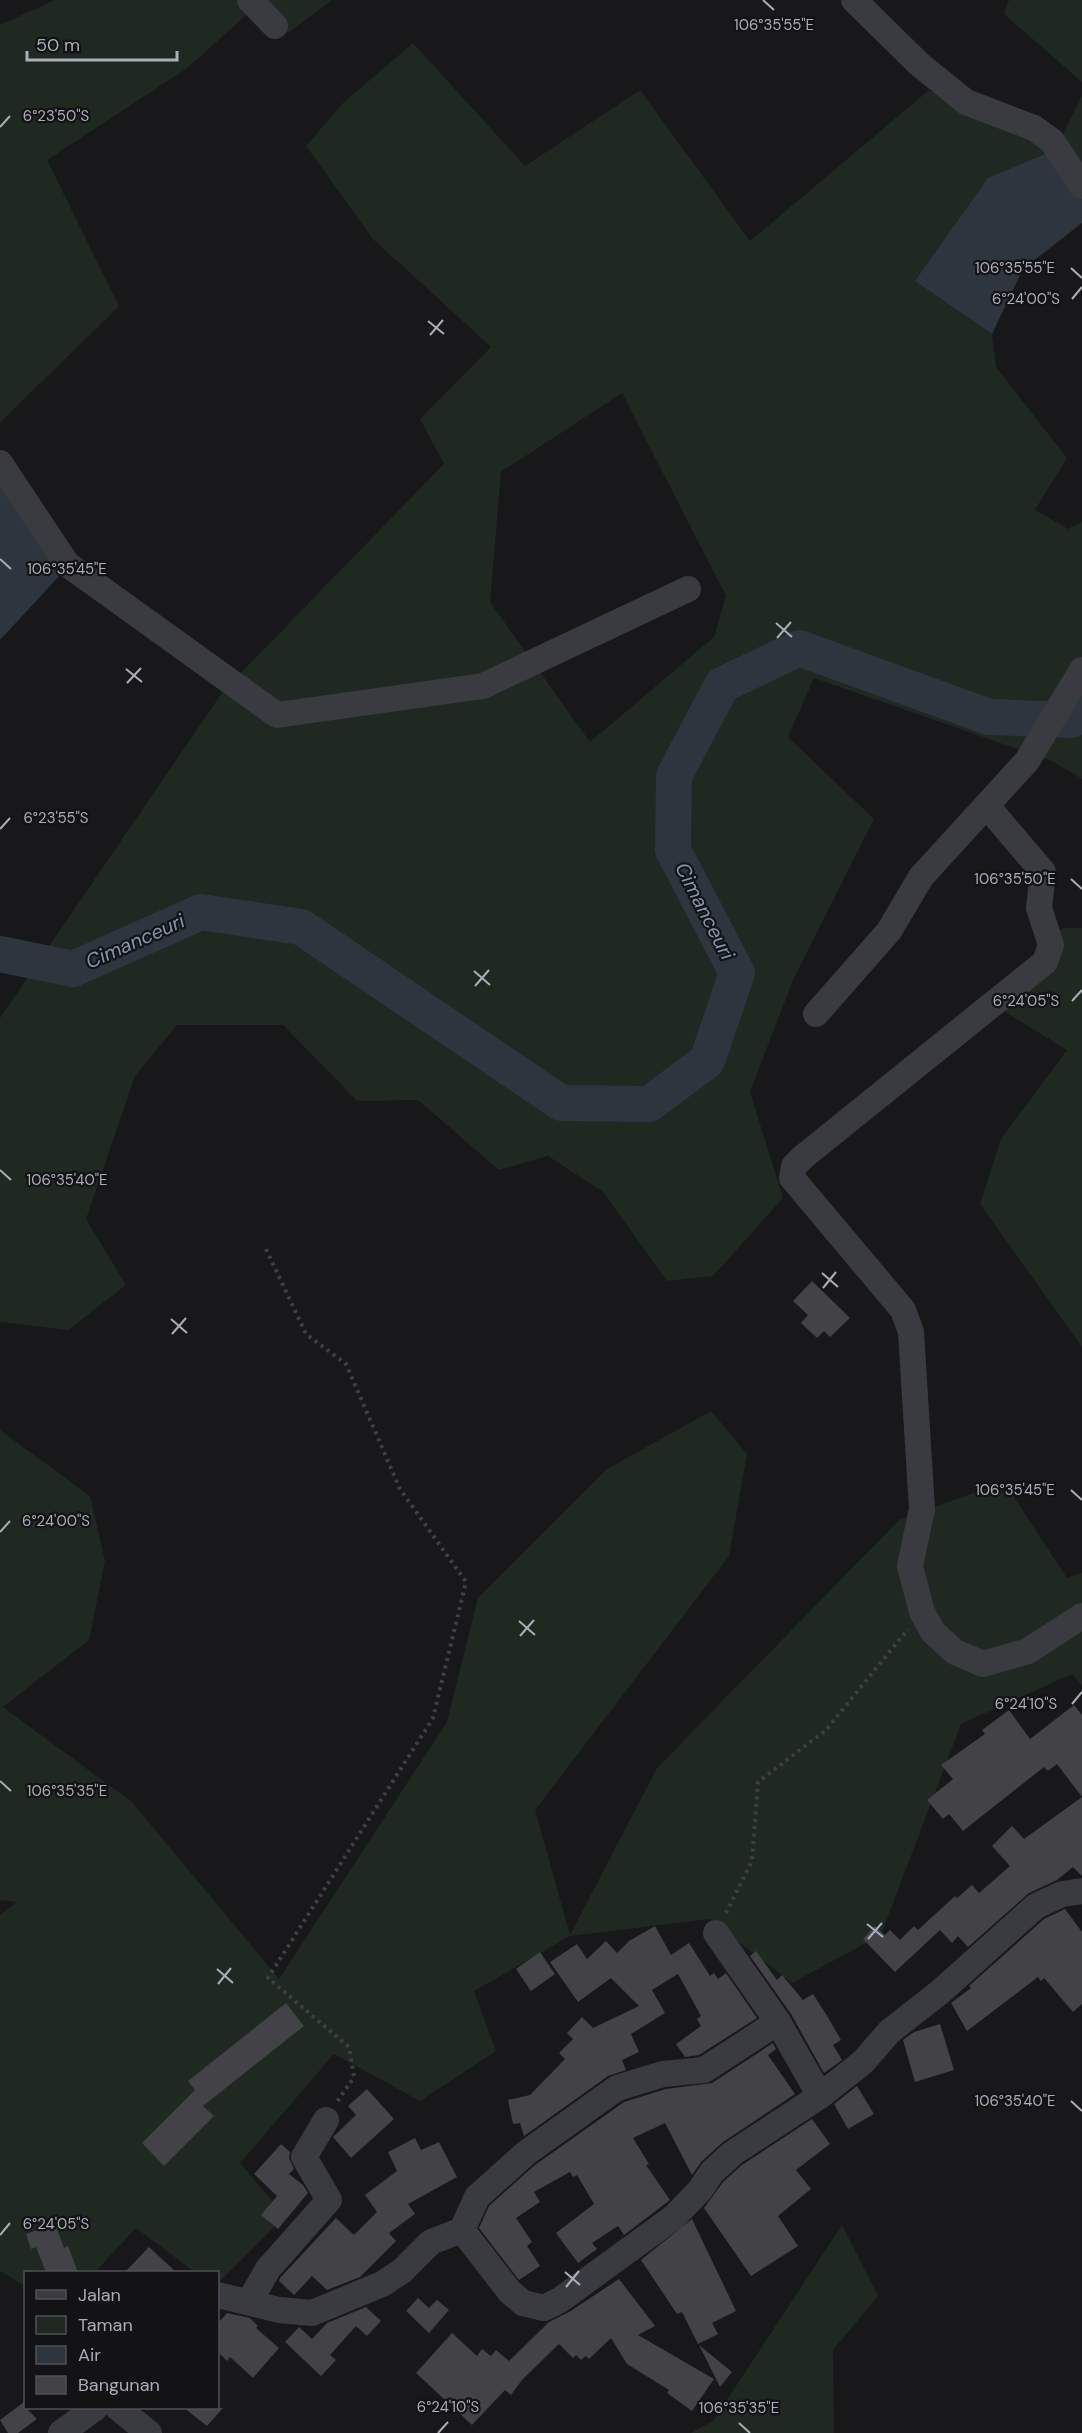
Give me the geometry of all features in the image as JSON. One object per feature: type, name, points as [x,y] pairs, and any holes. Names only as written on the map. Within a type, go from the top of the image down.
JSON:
[{"type":"street","points":[[250,0],[275,26]]},
{"type":"street","points":[[854,0],[919,64],[966,102],[1034,128],[1052,141],[1082,186]]},
{"type":"street","points":[[0,463],[68,564],[278,715],[483,686],[687,589]]},
{"type":"street","points":[[816,1014],[889,931],[921,877],[1028,761],[1082,670]]},
{"type":"street","points":[[987,806],[1043,872],[1039,908],[1051,945],[1046,962],[803,1157],[794,1166],[792,1178],[903,1310],[910,1332],[922,1509],[910,1566],[922,1612],[933,1632],[956,1652],[983,1664],[1028,1651],[1082,1616]]},
{"type":"street","points":[[462,2230],[510,2292],[523,2303],[544,2308],[560,2300],[674,2217],[700,2190],[712,2172],[733,2153],[820,2096],[863,2062],[889,2032],[940,1992],[1036,1906],[1062,1894],[1082,1891]]},
{"type":"street","points":[[717,1933],[778,2022],[820,2096]]},
{"type":"street","points":[[219,2295],[279,2310],[312,2313],[382,2284],[402,2271],[431,2242],[462,2230],[477,2197],[526,2153],[617,2088],[663,2074],[704,2070],[778,2022]]},
{"type":"street","points":[[249,2302],[268,2269],[328,2200],[304,2157],[326,2120]]},
{"type":"street","points":[[61,2433],[93,2409]]},
{"type":"street","points":[[118,2409],[149,2433]]},
{"type":"path","points":[[266,1249],[306,1334],[346,1364],[400,1489],[466,1582],[433,1718],[268,1978],[349,2047],[354,2077],[326,2120]]},
{"type":"path","points":[[717,1933],[752,1861],[758,1782],[826,1730],[922,1612]]},
{"type":"green space","points":[[55,0],[332,0],[288,33],[260,3],[186,69],[47,160],[119,306],[0,423],[0,25]]},
{"type":"green space","points":[[1009,0],[1082,0],[1082,82],[1004,14]]},
{"type":"green space","points":[[413,43],[525,166],[640,90],[750,241],[929,90],[1056,149],[1082,95],[1082,171],[915,281],[992,334],[996,367],[1067,458],[1035,510],[1068,529],[1082,522],[1082,779],[1052,761],[814,678],[788,737],[874,819],[793,980],[750,1092],[783,1198],[713,1276],[667,1281],[603,1192],[548,1156],[499,1170],[418,1100],[357,1101],[283,1025],[177,1025],[135,1076],[86,1219],[126,1285],[68,1330],[0,1322],[0,1018],[224,690],[444,464],[420,419],[491,347],[373,239],[306,146],[343,103]],"holes":[[[622,393],[726,596],[714,637],[590,742],[490,602],[501,472]]]},
{"type":"green space","points":[[1062,928],[1082,928],[1082,1347],[980,1204],[1001,1139],[1067,1050],[1004,1011]]},
{"type":"green space","points":[[711,1411],[747,1454],[729,1556],[535,1810],[570,1935],[657,1768],[899,1520],[1004,1482],[1067,1578],[1082,1573],[1082,1685],[1072,1674],[961,1724],[881,1935],[792,1983],[709,1919],[570,1936],[474,1991],[496,2051],[420,2101],[334,2054],[240,2163],[285,2216],[219,2282],[219,2271],[194,2271],[136,2228],[96,2271],[24,2271],[24,2285],[0,2271],[0,1915],[17,1902],[0,1900],[0,1430],[90,1496],[105,1561],[89,1640],[3,1707],[132,1802],[279,1979],[447,1722],[478,1598],[607,1469]]},
{"type":"green space","points":[[842,2225],[878,2296],[833,2350],[834,2433],[691,2433],[713,2421]]},
{"type":"water","points":[[1057,149],[1082,171],[1082,223],[1023,269],[992,334],[915,281],[988,178]]},
{"type":"water","points":[[0,466],[72,562],[0,640]]},
{"type":"building","points":[[812,1281],[850,1318],[830,1337],[824,1331],[817,1338],[801,1323],[808,1315],[793,1301]]},
{"type":"building","points":[[1074,1705],[1082,1715],[1082,1797],[1057,1764],[1048,1771],[1044,1767],[963,1831],[949,1814],[943,1819],[927,1800],[953,1779],[941,1765],[985,1734],[982,1730],[1009,1710],[1030,1739]]},
{"type":"building","points":[[1082,1797],[1082,1876],[1073,1867],[1057,1880],[1029,1893],[968,1947],[958,1936],[952,1943],[940,1930],[895,1972],[863,1939],[875,1926],[885,1935],[890,1930],[900,1940],[914,1926],[918,1930],[955,1896],[957,1898],[972,1885],[979,1893],[1010,1866],[992,1846],[1012,1826],[1024,1839]]},
{"type":"building","points":[[1065,1909],[1082,1932],[1082,2004],[1073,2012],[1044,1978],[1041,1981],[1038,1977],[967,2031],[951,2003],[971,1988],[969,1986],[1044,1919]]},
{"type":"building","points":[[655,1926],[671,1955],[689,1943],[710,1976],[714,1973],[718,1979],[726,1973],[757,2018],[699,2055],[685,2057],[676,2044],[701,2026],[697,2019],[701,2016],[678,1974],[652,1990],[665,2013],[631,2034],[639,2052],[622,2060],[626,2070],[608,2076],[524,2136],[520,2123],[513,2124],[508,2100],[530,2095],[565,2059],[559,2053],[573,2039],[567,2033],[582,2017],[593,2028],[639,2006],[611,1978],[578,2002],[550,1962],[577,1944],[587,1959],[606,1941],[617,1953],[629,1941]]},
{"type":"building","points":[[756,1951],[777,1980],[782,1975],[803,2000],[813,1994],[841,2040],[833,2045],[842,2060],[824,2073],[791,2014],[750,1956]]},
{"type":"building","points":[[540,1952],[555,1974],[531,1991],[516,1969]]},
{"type":"building","points":[[286,2003],[304,2026],[203,2106],[214,2116],[164,2166],[142,2143],[195,2090],[188,2081]]},
{"type":"building","points":[[940,2024],[954,2070],[915,2082],[903,2040],[914,2032]]},
{"type":"building","points":[[773,2043],[776,2049],[768,2055],[795,2094],[723,2142],[702,2161],[692,2175],[665,2123],[633,2138],[649,2164],[646,2165],[670,2200],[624,2235],[618,2226],[592,2243],[597,2249],[578,2263],[556,2233],[594,2204],[577,2175],[573,2177],[570,2172],[534,2192],[540,2202],[516,2218],[532,2242],[527,2246],[540,2266],[519,2280],[479,2228],[489,2206],[535,2165],[624,2102],[666,2089],[712,2083]]},
{"type":"building","points":[[857,2086],[874,2114],[848,2129],[834,2104]]},
{"type":"building","points":[[367,2089],[394,2119],[351,2158],[333,2137],[356,2115],[348,2106]]},
{"type":"building","points":[[812,2119],[830,2144],[796,2170],[811,2189],[778,2216],[798,2246],[751,2276],[704,2208],[723,2182],[742,2165]]},
{"type":"building","points":[[415,2138],[421,2150],[439,2142],[457,2177],[408,2204],[415,2214],[389,2233],[396,2241],[360,2277],[327,2290],[312,2276],[294,2295],[279,2281],[280,2278],[336,2218],[354,2235],[377,2212],[365,2195],[397,2171],[388,2152]]},
{"type":"building","points":[[281,2144],[290,2152],[289,2158],[294,2169],[289,2174],[303,2185],[308,2193],[278,2229],[261,2215],[277,2196],[254,2174]]},
{"type":"building","points":[[692,2219],[736,2311],[712,2323],[718,2334],[698,2344],[682,2312],[677,2314],[641,2260]]},
{"type":"building","points":[[55,2224],[64,2248],[68,2246],[78,2271],[46,2271],[36,2247],[31,2249],[26,2234]]},
{"type":"building","points":[[149,2247],[175,2271],[126,2271]]},
{"type":"building","points":[[619,2279],[655,2326],[638,2335],[714,2379],[692,2411],[667,2393],[669,2390],[627,2364],[611,2338],[589,2359],[586,2356],[581,2360],[576,2355],[573,2358],[559,2344],[522,2380],[511,2395],[505,2390],[472,2425],[416,2373],[452,2333],[477,2356],[482,2349],[491,2356],[496,2350],[509,2361],[549,2322],[569,2312]]},
{"type":"building","points":[[418,2298],[429,2308],[437,2300],[449,2310],[429,2333],[406,2311]]},
{"type":"building","points":[[366,2307],[381,2321],[367,2336],[356,2326],[330,2355],[336,2360],[321,2376],[285,2342],[299,2327],[312,2339],[327,2323]]},
{"type":"building","points":[[227,2313],[250,2318],[258,2326],[256,2328],[279,2348],[253,2378],[230,2357],[227,2361],[219,2353],[219,2322]]},
{"type":"building","points":[[699,2345],[732,2372],[720,2387]]},
{"type":"building","points":[[24,2402],[24,2409],[27,2409],[37,2419],[18,2433],[8,2433],[0,2420]]},
{"type":"building","points":[[223,2408],[207,2426],[185,2409]]},
{"type":"waterway","name":"Cimanceuri","points":[[0,954],[73,969],[201,912],[301,927],[561,1103],[649,1104],[707,1061],[737,973],[673,850],[674,776],[722,685],[799,648],[989,717],[1071,720],[1082,713]]}]
